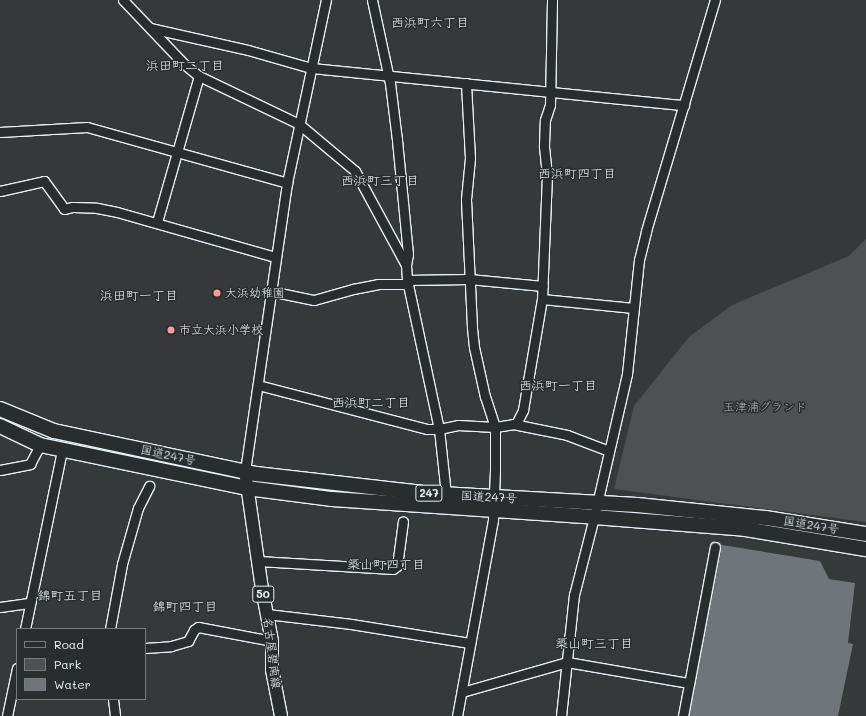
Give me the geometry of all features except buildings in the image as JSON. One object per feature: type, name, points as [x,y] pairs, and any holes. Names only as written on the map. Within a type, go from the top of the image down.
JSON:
[{"type":"highway","name":"国道247号","points":[[0,409],[54,431],[264,475],[446,494],[494,504],[594,516],[745,529],[866,549]]},
{"type":"highway","name":"国道247号","points":[[0,426],[40,445],[62,450],[247,488],[332,499],[494,504],[597,502],[766,518],[866,534]]},
{"type":"main road","name":"名古屋碧南線","points":[[245,471],[258,561],[272,641],[272,670],[281,716]]},
{"type":"street","points":[[123,0],[184,64],[199,76],[299,124],[355,171],[406,265]]},
{"type":"street","points":[[245,471],[287,183],[326,0]]},
{"type":"street","points":[[372,0],[388,75],[401,173],[408,254],[406,265],[407,282],[439,429],[446,494]]},
{"type":"street","points":[[516,424],[523,410],[542,299],[547,176],[544,145],[545,120],[550,105],[552,0]]},
{"type":"street","points":[[561,716],[574,595],[627,374],[639,260],[715,0]]},
{"type":"street","points":[[150,28],[248,50],[311,68],[684,105]]},
{"type":"street","points":[[157,222],[199,76]]},
{"type":"street","points":[[457,716],[494,504],[495,427],[485,397],[474,347],[468,279],[466,198],[470,158],[466,83]]},
{"type":"street","points":[[0,132],[87,127],[287,183]]},
{"type":"street","points":[[0,191],[44,181],[64,209],[73,207],[97,208],[157,222],[275,257]]},
{"type":"street","points":[[270,292],[314,300],[353,289],[378,284],[407,282],[468,279],[543,286]]},
{"type":"street","points":[[542,299],[634,308]]},
{"type":"street","points":[[258,385],[427,429],[439,429],[458,425],[495,427],[516,424],[567,435],[609,451]]},
{"type":"street","points":[[0,470],[30,464],[40,445]]},
{"type":"street","points":[[25,628],[29,603],[62,450]]},
{"type":"street","points":[[110,628],[122,564],[138,508],[149,486]]},
{"type":"street","points":[[258,561],[393,569],[397,566],[403,521]]},
{"type":"street","points":[[683,716],[715,547]]},
{"type":"street","points":[[0,607],[29,603]]},
{"type":"street","points":[[267,614],[351,624],[469,643]]},
{"type":"street","points":[[146,648],[171,646],[188,640],[194,630],[198,627],[272,641]]},
{"type":"street","points":[[462,692],[568,662],[689,683]]},
{"type":"street","points":[[7,716],[16,673]]},
{"type":"street","points":[[114,700],[115,716]]},
{"type":"green space","name":"玉津浦グランド","points":[[866,239],[866,522],[614,489],[634,406],[689,337],[732,305],[849,256]]},
{"type":"water","points":[[722,545],[820,561],[829,579],[855,583],[848,643],[853,644],[838,716],[689,716]]},
{"type":"place","name":"大浜幼稚園","points":[[217,293]]},
{"type":"place","name":"市立大浜小学校","points":[[171,330]]},
{"type":"district","name":"西浜町六丁目","points":[[430,22]]},
{"type":"district","name":"浜田町二丁目","points":[[185,65]]},
{"type":"district","name":"西浜町四丁目","points":[[577,173]]},
{"type":"district","name":"西浜町三丁目","points":[[380,180]]},
{"type":"district","name":"浜田町一丁目","points":[[139,295]]},
{"type":"district","name":"西浜町一丁目","points":[[558,385]]},
{"type":"district","name":"西浜町二丁目","points":[[371,402]]},
{"type":"district","name":"築山町四丁目","points":[[386,564]]},
{"type":"district","name":"錦町五丁目","points":[[70,595]]},
{"type":"district","name":"錦町四丁目","points":[[185,606]]},
{"type":"district","name":"築山町三丁目","points":[[594,643]]}]
